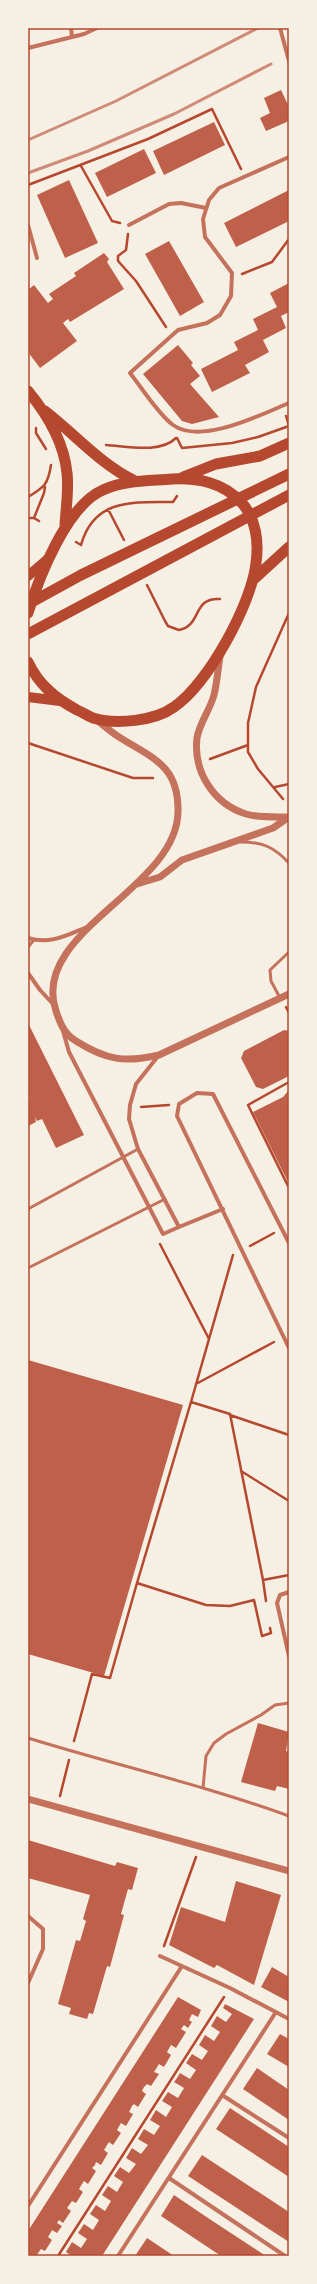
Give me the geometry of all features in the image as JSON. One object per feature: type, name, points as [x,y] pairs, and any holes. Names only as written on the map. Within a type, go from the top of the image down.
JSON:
[{"type":"highway","points":[[28,391],[43,410],[61,445],[67,474],[65,525]]},
{"type":"highway","points":[[43,410],[69,429],[116,472],[135,481]]},
{"type":"highway","points":[[177,479],[216,464],[260,456],[289,443]]},
{"type":"highway","points":[[28,604],[81,575],[289,474]]},
{"type":"highway","points":[[28,613],[65,525],[76,510],[102,490],[135,481],[196,479],[208,481],[232,494],[246,508],[256,534],[256,563],[252,580],[221,652],[191,692],[175,707],[159,715],[144,719],[124,721],[93,718],[60,701],[39,681],[28,662]]},
{"type":"highway","points":[[28,634],[289,495]]},
{"type":"highway","points":[[252,580],[289,547]]},
{"type":"main road","points":[[28,576],[52,556]]},
{"type":"main road","points":[[28,697],[60,701]]},
{"type":"street","points":[[70,28],[72,37]]},
{"type":"street","points":[[28,48],[72,37],[97,28]]},
{"type":"street","points":[[280,28],[289,61]]},
{"type":"street","points":[[289,157],[219,188],[209,200],[202,219],[205,237],[232,273],[231,296],[220,315],[207,323],[178,330],[130,373],[167,418],[180,429],[201,432],[218,429],[289,403]]},
{"type":"street","points":[[130,225],[169,204],[181,203],[206,208]]},
{"type":"street","points":[[28,225],[37,258]]},
{"type":"street","points":[[221,652],[214,695],[197,736],[196,754],[202,775],[220,799],[246,814],[262,817],[289,817]]},
{"type":"street","points":[[93,718],[119,737],[148,752],[158,760],[165,768],[176,789],[178,812],[174,836],[162,855],[137,884],[90,926],[64,957],[57,971],[53,1004],[69,1052],[163,1234],[179,1227],[189,1225],[223,1209]]},
{"type":"street","points":[[137,884],[160,877],[182,860],[237,842],[273,828],[289,817]]},
{"type":"street","points":[[28,938],[46,941],[58,939],[90,926]]},
{"type":"street","points":[[28,973],[40,990],[53,1004]]},
{"type":"street","points":[[61,1027],[72,1039],[86,1047],[112,1058],[127,1060],[159,1055],[289,994]]},
{"type":"street","points":[[159,1055],[136,1084],[130,1105],[129,1119],[138,1149],[179,1227]]},
{"type":"street","points":[[289,1243],[213,1094],[197,1093],[179,1104],[177,1116],[289,1348]]},
{"type":"street","points":[[289,1592],[280,1594],[277,1603],[289,1656]]},
{"type":"street","points":[[28,1799],[289,1870]]},
{"type":"street","points":[[28,1916],[43,1929],[43,1949],[28,1983]]},
{"type":"street","points":[[160,1956],[230,1988],[289,2019]]},
{"type":"street","points":[[28,2206],[182,1966]]},
{"type":"street","points":[[118,2256],[276,2012]]},
{"type":"street","points":[[222,2095],[289,2138]]},
{"type":"street","points":[[169,2178],[285,2256]]},
{"type":"lane","points":[[237,842],[257,842],[270,847],[289,862]]},
{"type":"lane","points":[[28,947],[34,940]]},
{"type":"lane","points":[[280,998],[271,981],[270,970],[289,952]]},
{"type":"lane","points":[[28,1209],[138,1149]]},
{"type":"lane","points":[[28,1268],[164,1199]]},
{"type":"lane","points":[[203,1788],[206,1756],[214,1743],[226,1734],[261,1715],[275,1705],[289,1703]]},
{"type":"lane","points":[[28,1738],[234,1796],[289,1816]]},
{"type":"path","points":[[28,185],[81,166],[148,139],[212,109],[244,176]]},
{"type":"path","points":[[81,166],[112,221],[130,225],[126,250],[118,256],[118,261],[136,281],[171,335]]},
{"type":"path","points":[[231,277],[272,262],[289,239]]},
{"type":"path","points":[[176,438],[182,448],[232,443],[258,437],[288,426],[283,405]]},
{"type":"path","points":[[43,410],[36,423],[36,433],[48,453]]},
{"type":"path","points":[[85,445],[148,447],[169,444],[176,438],[180,429]]},
{"type":"path","points":[[34,518],[49,477],[51,463],[49,458]]},
{"type":"path","points":[[28,497],[45,486]]},
{"type":"path","points":[[76,542],[81,545],[91,522],[108,509],[118,504],[131,502],[173,502],[177,496]]},
{"type":"path","points":[[108,509],[127,545]]},
{"type":"path","points":[[28,518],[34,518],[39,521]]},
{"type":"path","points":[[148,589],[168,626],[178,630],[189,626],[204,602],[212,599],[220,599]]},
{"type":"path","points":[[283,799],[275,787],[258,769],[248,752],[248,723],[256,687],[289,613]]},
{"type":"path","points":[[28,743],[133,778],[153,778]]},
{"type":"path","points":[[210,759],[248,745]]},
{"type":"path","points":[[275,787],[289,784]]},
{"type":"path","points":[[289,1082],[248,1105],[289,1188]]},
{"type":"path","points":[[141,1107],[179,1104]]},
{"type":"path","points":[[57,1807],[92,1674],[110,1678],[232,1256],[282,1229]]},
{"type":"path","points":[[163,1234],[160,1245],[209,1339]]},
{"type":"path","points":[[196,1384],[284,1337]]},
{"type":"path","points":[[191,1402],[289,1435]]},
{"type":"path","points":[[230,1414],[263,1580],[266,1603]]},
{"type":"path","points":[[241,1471],[289,1501]]},
{"type":"path","points":[[263,1580],[289,1575]]},
{"type":"path","points":[[137,1584],[206,1605],[230,1606],[254,1600],[262,1636],[271,1633],[270,1626]]},
{"type":"path","points":[[160,1956],[200,1845]]},
{"type":"path","points":[[58,2256],[230,1988]]},
{"type":"building","points":[[281,90],[289,107],[289,121],[266,131],[260,118],[270,113],[264,98]]},
{"type":"building","points":[[214,122],[225,145],[164,175],[153,151]]},
{"type":"building","points":[[144,149],[156,173],[107,197],[95,173]]},
{"type":"building","points":[[69,180],[98,243],[65,258],[37,195]]},
{"type":"building","points":[[289,190],[289,221],[236,247],[224,223]]},
{"type":"building","points":[[169,241],[204,302],[180,316],[145,254]]},
{"type":"building","points":[[104,253],[109,259],[107,262],[124,289],[70,322],[68,319],[63,323],[77,341],[40,368],[28,352],[28,290],[34,285],[48,303],[53,299],[49,294],[76,276],[74,273]]},
{"type":"building","points":[[289,283],[289,312],[281,316],[286,328],[263,340],[269,352],[245,365],[250,373],[212,392],[201,369],[238,350],[234,342],[258,330],[253,319],[277,307],[270,293]]},
{"type":"building","points":[[178,345],[193,363],[191,365],[200,376],[190,384],[219,417],[192,424],[182,421],[143,374]]},
{"type":"building","points":[[28,1023],[84,1135],[56,1148],[42,1119],[37,1121],[35,1117],[36,1122],[28,1126],[28,1099],[30,1097],[28,1093]]},
{"type":"building","points":[[284,1030],[289,1031],[289,1076],[263,1089],[256,1087],[241,1058],[244,1051]]},
{"type":"building","points":[[289,1090],[289,1184],[253,1112],[283,1097]]},
{"type":"building","points":[[28,1360],[183,1405],[104,1676],[28,1654]]},
{"type":"building","points":[[258,1723],[289,1732],[286,1751],[289,1752],[289,1789],[277,1786],[275,1791],[241,1782]]},
{"type":"building","points":[[28,1840],[115,1866],[117,1862],[138,1868],[132,1890],[128,1889],[121,1914],[124,1915],[110,1967],[107,1966],[93,2014],[89,2013],[87,2019],[69,2014],[71,2008],[58,2004],[76,1940],[80,1941],[86,1921],[83,1919],[90,1895],[28,1878]]},
{"type":"building","points":[[236,1881],[281,1895],[254,1985],[217,1965],[214,1968],[169,1945],[181,1907],[225,1922]]},
{"type":"building","points":[[272,1967],[289,1977],[289,2002],[261,1987]]},
{"type":"building","points":[[178,1997],[201,2010],[198,2017],[192,2014],[189,2020],[192,2022],[188,2028],[184,2025],[181,2029],[186,2032],[176,2048],[171,2045],[167,2052],[171,2055],[164,2067],[159,2064],[154,2072],[159,2074],[151,2086],[147,2084],[144,2087],[142,2091],[146,2094],[138,2107],[134,2104],[132,2106],[129,2112],[133,2114],[126,2126],[121,2123],[117,2130],[121,2133],[113,2145],[109,2142],[104,2150],[108,2153],[101,2165],[96,2162],[92,2168],[96,2171],[88,2184],[84,2181],[82,2184],[79,2189],[83,2192],[76,2203],[72,2201],[67,2208],[71,2211],[63,2223],[59,2220],[57,2223],[62,2226],[57,2233],[52,2230],[48,2237],[52,2240],[45,2251],[41,2249],[36,2256],[28,2256],[28,2231]]},
{"type":"building","points":[[225,2004],[254,2019],[102,2256],[72,2256],[66,2252],[72,2242],[81,2248],[87,2239],[78,2233],[84,2224],[93,2230],[99,2220],[90,2214],[96,2205],[105,2211],[111,2201],[102,2195],[108,2186],[117,2192],[123,2182],[114,2176],[120,2167],[129,2173],[136,2164],[126,2158],[132,2148],[141,2154],[148,2145],[138,2139],[144,2129],[154,2135],[160,2126],[150,2120],[156,2110],[166,2117],[172,2107],[162,2101],[168,2092],[178,2098],[184,2088],[174,2082],[180,2073],[190,2079],[196,2070],[186,2063],[192,2054],[202,2060],[208,2051],[199,2045],[205,2035],[214,2041],[220,2032],[211,2026],[217,2016],[226,2022],[232,2014],[223,2008]]},
{"type":"building","points":[[280,2034],[289,2039],[289,2067],[267,2054]]},
{"type":"building","points":[[257,2068],[289,2090],[289,2120],[243,2089]]},
{"type":"building","points":[[230,2108],[289,2147],[289,2177],[216,2129]]},
{"type":"building","points":[[202,2155],[289,2212],[289,2242],[188,2176]]},
{"type":"building","points":[[174,2195],[266,2256],[221,2256],[161,2216]]},
{"type":"building","points":[[147,2238],[174,2256],[135,2256]]},
{"type":"railway","points":[[28,140],[116,101],[258,28]]},
{"type":"railway","points":[[28,173],[88,151],[174,114],[271,64]]}]
